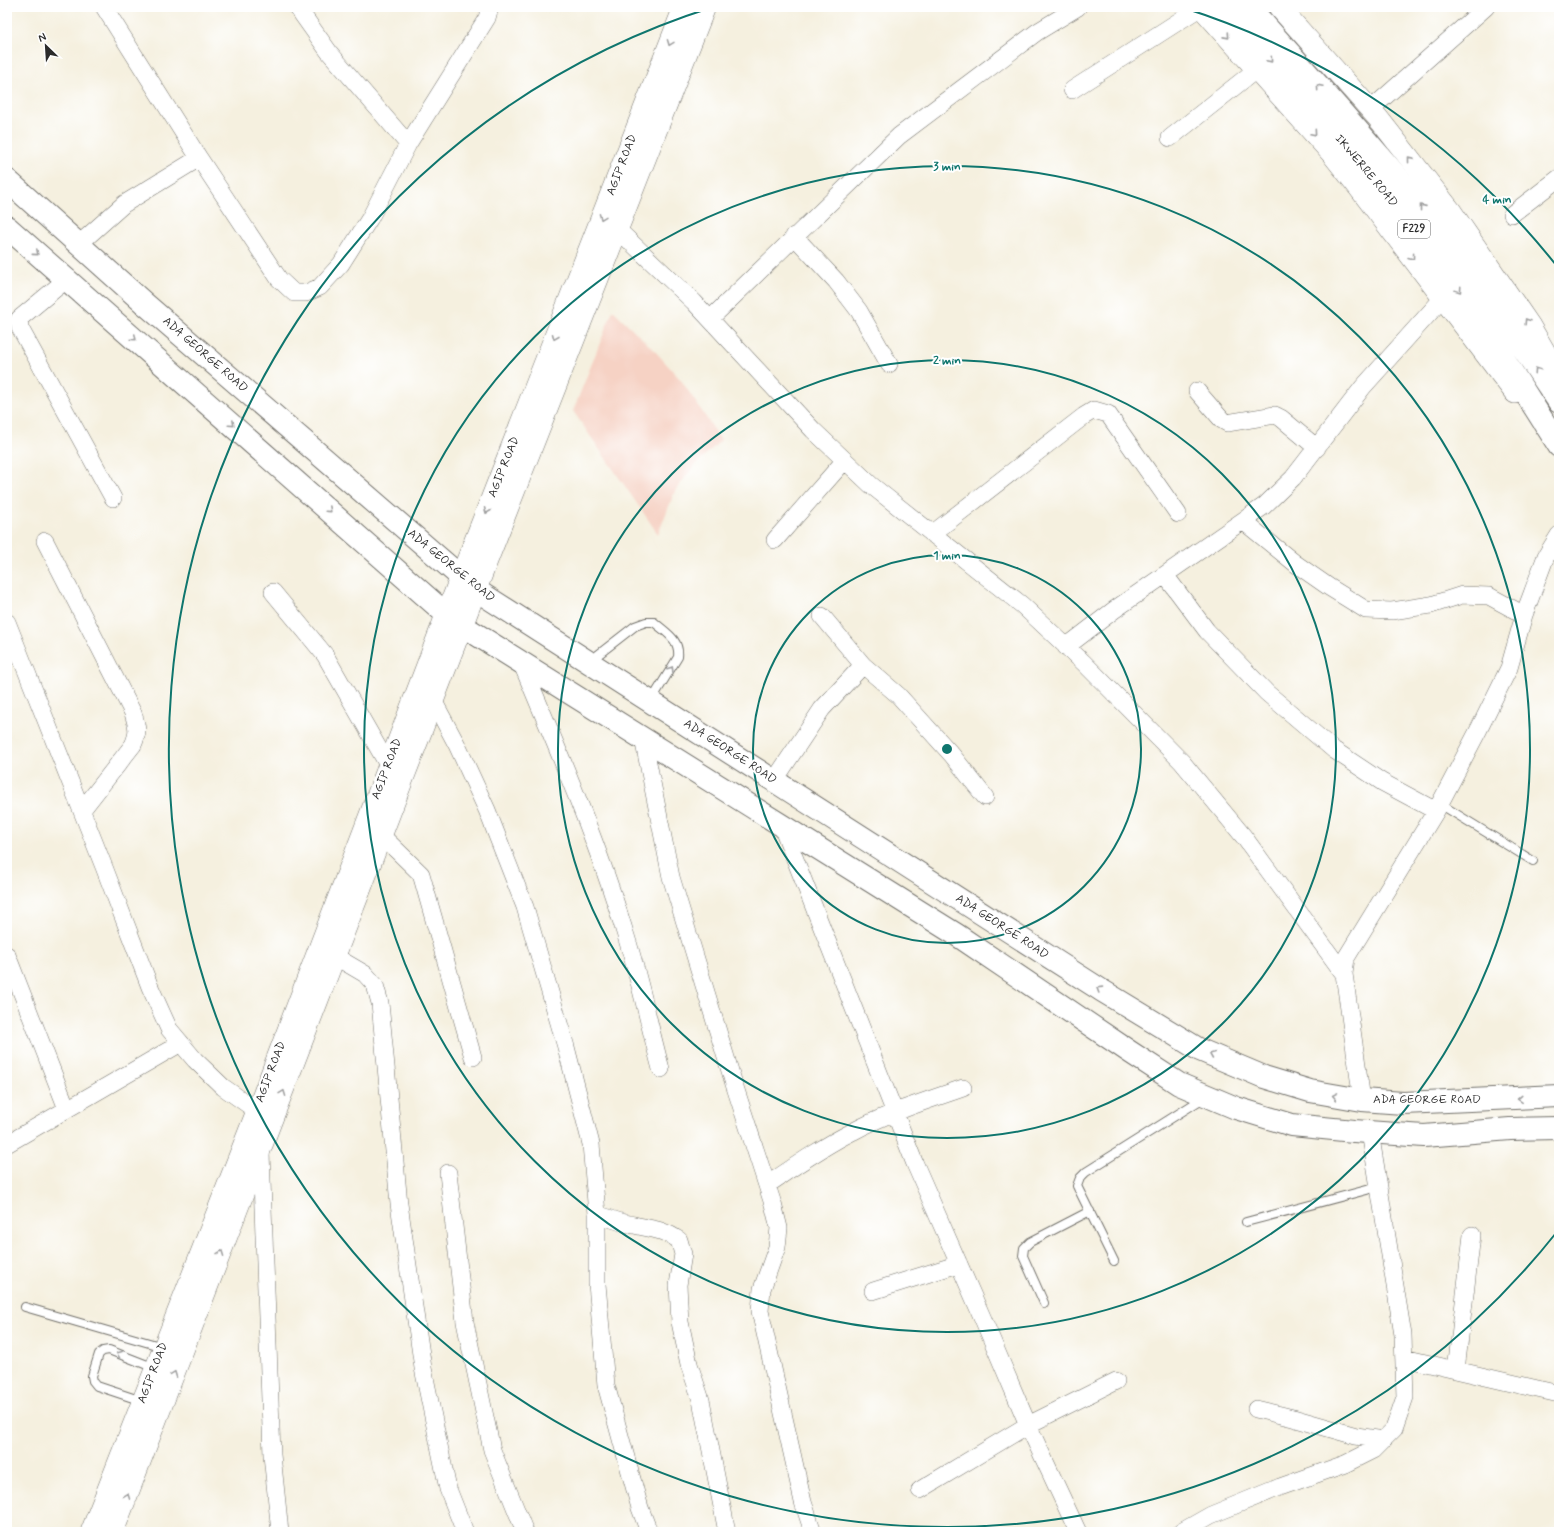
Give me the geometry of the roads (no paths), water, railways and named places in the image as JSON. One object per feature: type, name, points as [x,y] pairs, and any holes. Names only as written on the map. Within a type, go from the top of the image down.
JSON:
[{"type":"main road","name":"IKWERRE ROAD","points":[[1224,7],[1251,18],[1374,150],[1434,221],[1463,260],[1559,402]]},
{"type":"main road","name":"IKWERRE ROAD","points":[[1251,18],[1352,154],[1422,239],[1474,312],[1559,446]]},
{"type":"main road","name":"ADA GEORGE ROAD","points":[[7,180],[144,303],[468,583],[1101,990],[1200,1050],[1264,1077],[1310,1091],[1362,1100],[1403,1102],[1559,1096]]},
{"type":"main road","points":[[7,227],[454,620],[957,935],[1179,1084],[1236,1108],[1292,1124],[1424,1136],[1510,1129],[1559,1128]]},
{"type":"street","points":[[104,7],[199,158],[279,279],[294,293],[306,294],[320,287],[341,264],[370,218],[408,144],[487,18],[490,7]]},
{"type":"street","points":[[297,7],[329,52],[408,144]]},
{"type":"street","name":"AGIP ROAD","points":[[113,1532],[261,1152],[264,1116],[388,765],[454,620],[684,7]]},
{"type":"street","name":"AGIP ROAD","points":[[468,583],[618,230],[705,7]]},
{"type":"street","points":[[710,319],[899,136],[1037,32],[1078,7]]},
{"type":"street","points":[[1072,90],[1201,7],[1359,188],[1516,393],[1528,407],[1540,416]]},
{"type":"street","points":[[1279,7],[1370,110],[1451,211],[1530,326],[1558,375]]},
{"type":"street","points":[[1370,110],[1486,7]]},
{"type":"street","points":[[1170,138],[1257,70]]},
{"type":"street","points":[[79,244],[124,204],[199,158]]},
{"type":"street","points":[[1512,214],[1559,178]]},
{"type":"street","points":[[618,230],[694,302],[813,430],[871,485],[1022,605],[1182,762],[1244,837],[1344,974]]},
{"type":"street","points":[[794,236],[836,281],[859,311],[889,364]]},
{"type":"street","points":[[67,279],[19,319],[20,328],[113,498]]},
{"type":"street","points":[[1066,647],[1114,610],[1264,506],[1294,478],[1363,387],[1443,298]]},
{"type":"street","points":[[1197,391],[1222,420],[1227,423],[1275,415],[1317,448]]},
{"type":"street","points":[[932,534],[1084,416],[1094,410],[1108,414],[1178,514]]},
{"type":"street","points":[[775,540],[845,460]]},
{"type":"street","points":[[1243,521],[1296,564],[1366,610],[1392,612],[1431,605],[1462,595],[1489,596],[1524,615]]},
{"type":"street","points":[[1362,1100],[1344,974],[1346,958],[1438,808],[1509,668],[1524,615],[1546,556],[1559,535]]},
{"type":"street","points":[[46,541],[133,713],[137,727],[137,736],[133,745],[82,810]]},
{"type":"street","points":[[1165,574],[1207,631],[1273,698],[1334,750],[1382,782],[1438,808]]},
{"type":"street","points":[[273,592],[325,655],[388,765]]},
{"type":"street","points":[[822,616],[864,665],[898,695],[952,755],[985,797]]},
{"type":"street","name":"AGIP ROAD","points":[[91,1532],[163,1347],[264,1116],[336,957],[434,702],[454,620]]},
{"type":"street","points":[[7,622],[82,810],[150,987],[169,1029],[195,1060],[223,1087],[264,1116]]},
{"type":"street","points":[[521,662],[597,851],[624,930],[661,1069]]},
{"type":"street","points":[[774,781],[822,708],[864,665]]},
{"type":"street","points":[[434,702],[457,745],[487,810],[525,908],[566,1047],[591,1144],[597,1214],[597,1284],[606,1385],[640,1508],[650,1532]]},
{"type":"street","points":[[643,738],[671,877],[779,1228],[777,1247],[762,1289],[760,1311],[803,1502],[813,1532]]},
{"type":"street","points":[[782,826],[914,1164],[959,1264],[1028,1425],[1078,1532]]},
{"type":"street","points":[[382,836],[421,874],[473,1058]]},
{"type":"street","points":[[7,955],[67,1109]]},
{"type":"street","points":[[336,957],[365,974],[375,985],[380,1003],[400,1204],[422,1368],[448,1489],[466,1532]]},
{"type":"street","points":[[7,1144],[181,1044]]},
{"type":"street","points":[[767,1185],[816,1152],[853,1131],[894,1112],[963,1088]]},
{"type":"street","points":[[1182,1532],[1218,1512],[1280,1487],[1345,1464],[1374,1450],[1394,1429],[1405,1397],[1404,1358],[1402,1335],[1370,1132]]},
{"type":"street","points":[[261,1152],[272,1455],[280,1532]]},
{"type":"street","points":[[448,1173],[465,1322],[492,1450],[525,1532]]},
{"type":"street","points":[[597,1214],[633,1225],[653,1228],[668,1233],[679,1240],[683,1254],[678,1285],[680,1322],[689,1364],[701,1400],[727,1532]]},
{"type":"street","points":[[1456,1370],[1472,1236]]},
{"type":"street","points":[[873,1291],[959,1264]]},
{"type":"street","points":[[1404,1358],[1559,1394]]},
{"type":"street","points":[[920,1490],[1028,1425],[1116,1381]]},
{"type":"street","points":[[1256,1410],[1293,1418],[1356,1436],[1384,1440]]},
{"type":"lane","points":[[589,662],[635,626],[646,622],[654,622],[677,642],[679,650],[678,657],[651,702]]},
{"type":"lane","points":[[1438,808],[1533,861]]},
{"type":"lane","points":[[1114,1261],[1078,1186],[1080,1178],[1086,1172],[1207,1096]]},
{"type":"lane","points":[[1246,1222],[1378,1187]]},
{"type":"lane","points":[[1044,1303],[1023,1256],[1024,1248],[1030,1242],[1090,1211]]},
{"type":"lane","points":[[25,1307],[163,1347]]},
{"type":"lane","points":[[142,1401],[97,1386],[93,1381],[92,1376],[99,1354],[108,1350],[155,1368]]}]
